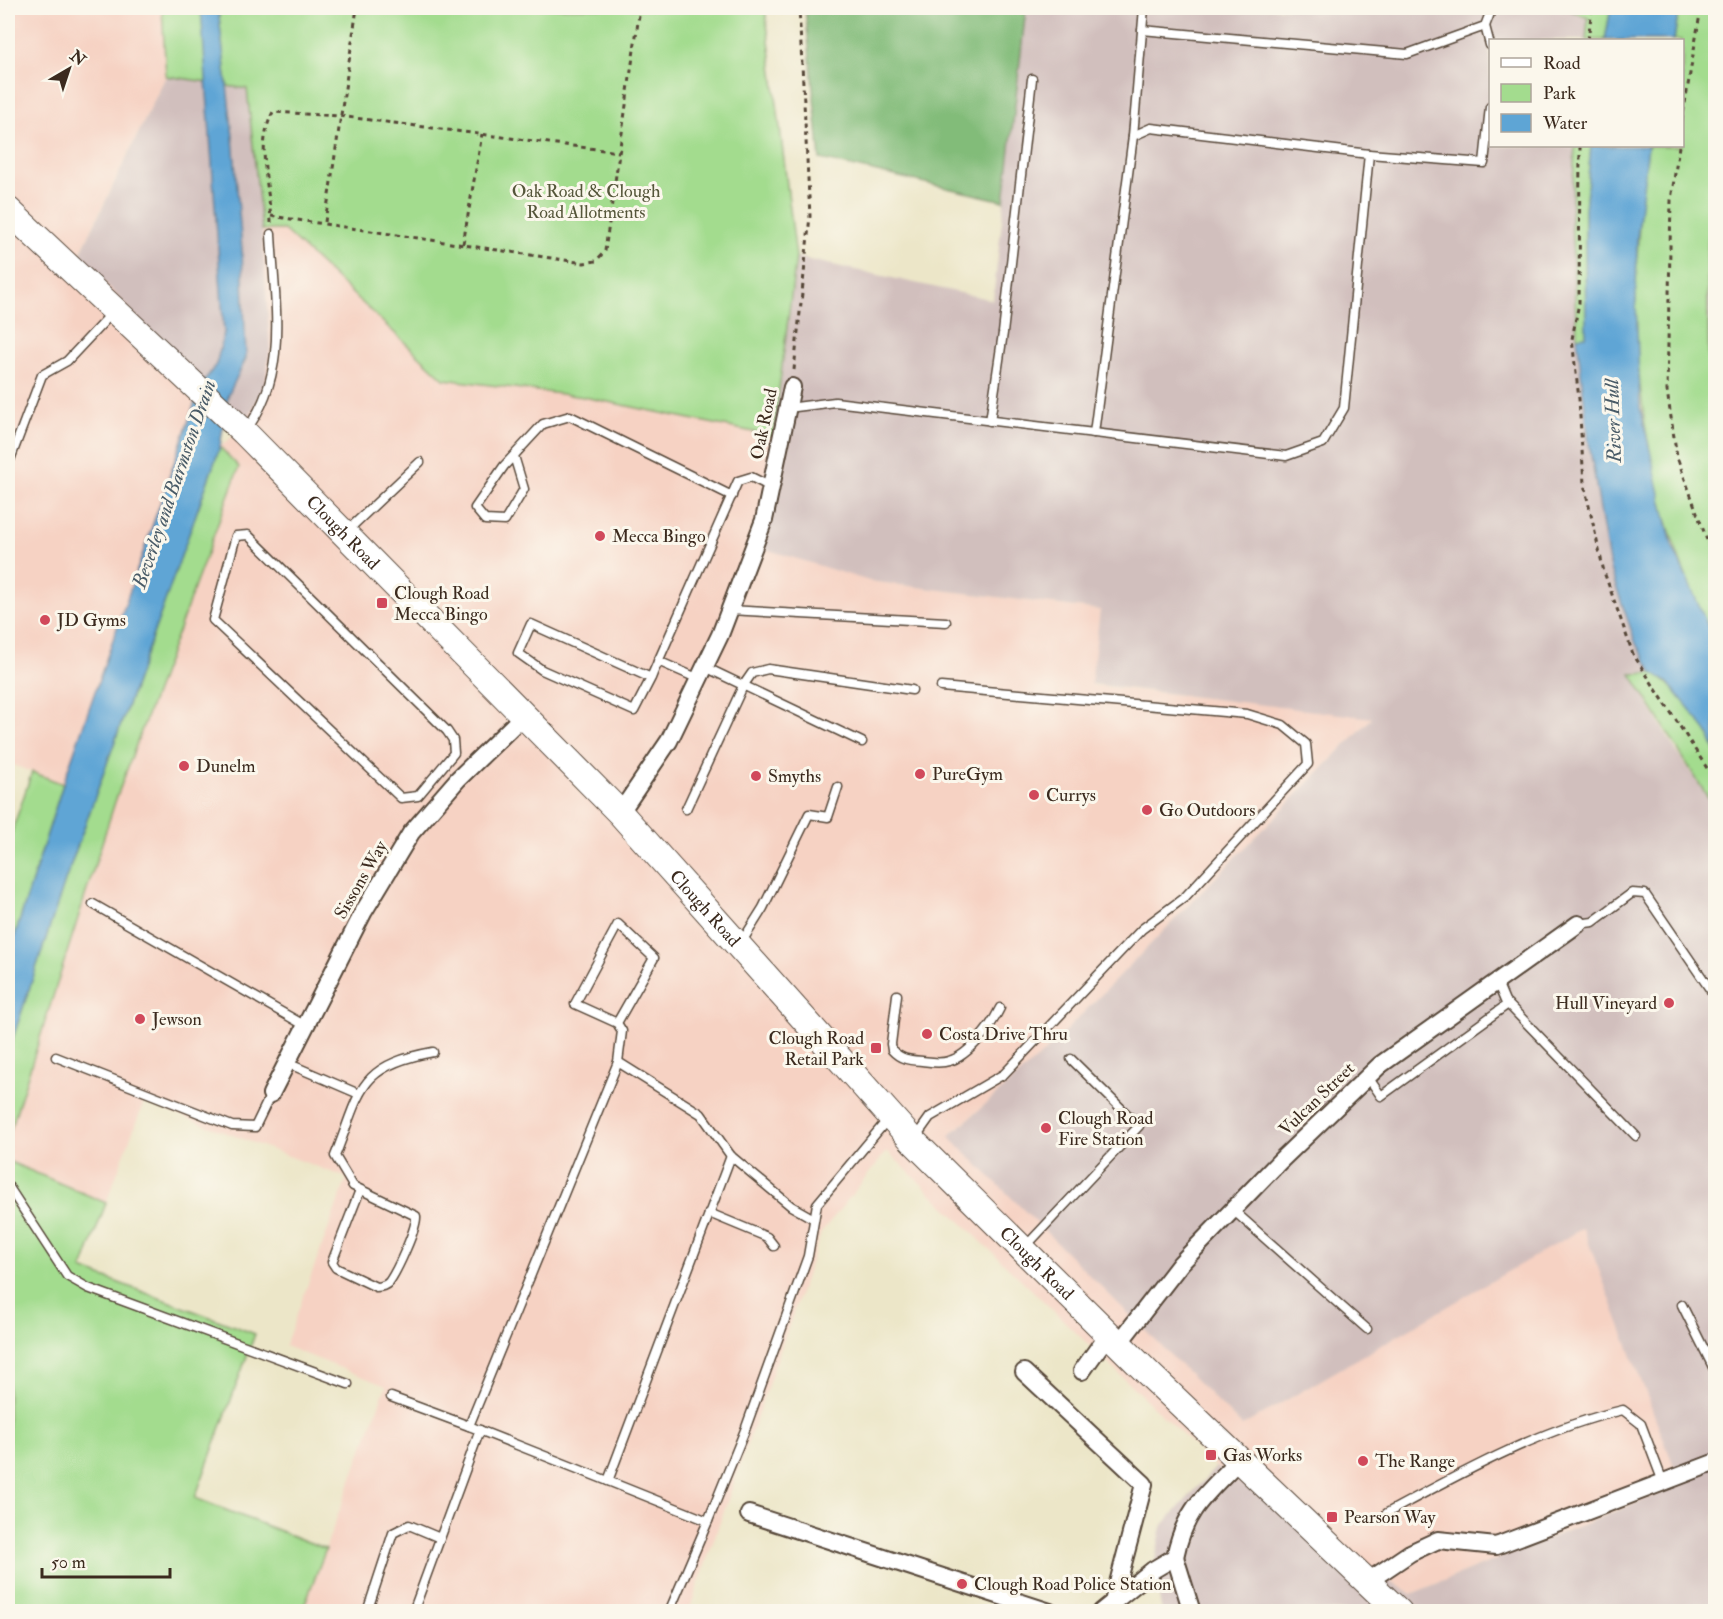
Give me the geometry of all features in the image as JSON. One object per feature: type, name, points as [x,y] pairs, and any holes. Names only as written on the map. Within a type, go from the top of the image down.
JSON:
[{"type":"main road","name":"Clough Road","points":[[9,214],[238,427],[345,533],[620,813],[913,1141],[1239,1460],[1399,1611]]},
{"type":"street","name":"Oak Road","points":[[620,813],[669,741],[729,610],[764,520],[792,387]]},
{"type":"street","name":"Sissons Way","points":[[271,1094],[304,1025],[364,911],[411,833],[448,790],[524,715]]},
{"type":"street","name":"Vulcan Street","points":[[1082,1371],[1181,1263],[1380,1065],[1578,924]]},
{"type":"street","points":[[1024,1372],[1144,1484],[1107,1607]]},
{"type":"street","points":[[1192,1611],[1175,1557],[1180,1530],[1193,1509],[1239,1460]]},
{"type":"street","points":[[1367,1582],[1410,1553],[1438,1540],[1496,1546],[1716,1462]]},
{"type":"street","points":[[749,1514],[1050,1611]]},
{"type":"street","points":[[1107,1607],[1153,1570],[1175,1557]]},
{"type":"lane","points":[[1094,433],[1133,136],[1144,8]]},
{"type":"lane","points":[[1489,39],[1485,26],[1492,8]]},
{"type":"lane","points":[[1142,30],[1407,54],[1485,26]]},
{"type":"lane","points":[[990,421],[1003,333],[1032,79]]},
{"type":"lane","points":[[1133,136],[1151,129],[1369,154],[1484,163],[1489,123]]},
{"type":"lane","points":[[788,408],[836,402],[1286,456],[1323,443],[1344,408],[1369,154]]},
{"type":"lane","points":[[238,427],[257,415],[273,375],[276,345],[271,234]]},
{"type":"lane","points":[[8,465],[42,375],[67,361],[114,311]]},
{"type":"lane","points":[[514,456],[524,489],[505,521],[485,520],[475,508],[514,456],[543,424],[570,416],[732,496]]},
{"type":"lane","points":[[345,533],[420,462]]},
{"type":"lane","points":[[651,678],[531,624],[518,653],[542,670],[634,711],[651,678],[738,481],[751,477],[771,487]]},
{"type":"lane","points":[[248,535],[447,731],[453,740],[454,753],[437,776],[418,796],[400,798],[213,620],[236,536],[248,535]]},
{"type":"lane","points":[[729,610],[946,622]]},
{"type":"lane","points":[[658,661],[743,686],[862,741]]},
{"type":"lane","points":[[686,809],[743,686],[752,674],[768,669],[912,690]]},
{"type":"lane","points":[[913,1141],[930,1118],[1004,1074],[1142,929],[1185,897],[1308,764],[1306,744],[1283,725],[1247,714],[941,687]]},
{"type":"lane","points":[[437,776],[448,790]]},
{"type":"lane","points":[[739,946],[764,908],[809,814],[828,817],[838,787]]},
{"type":"lane","points":[[1578,924],[1593,922],[1632,893],[1645,894],[1716,998]]},
{"type":"lane","points":[[93,904],[304,1025]]},
{"type":"lane","points":[[469,1426],[618,1062],[622,1031],[617,1023],[575,1004],[618,924],[654,957],[617,1023]]},
{"type":"lane","points":[[1497,982],[1508,1004],[1636,1136]]},
{"type":"lane","points":[[897,995],[891,1044],[892,1050],[904,1059],[939,1063],[952,1061],[967,1050],[995,1018],[1000,1008]]},
{"type":"lane","points":[[1368,1077],[1381,1096],[1508,1004]]},
{"type":"lane","points":[[360,1190],[332,1262],[336,1268],[376,1287],[382,1287],[389,1281],[416,1216],[353,1186],[335,1156],[359,1094],[380,1068],[405,1058],[433,1052]]},
{"type":"lane","points":[[56,1058],[232,1126],[255,1127],[271,1094]]},
{"type":"lane","points":[[1023,1249],[1139,1126],[1071,1059]]},
{"type":"lane","points":[[618,1062],[701,1114],[731,1156],[791,1206],[814,1219]]},
{"type":"lane","points":[[287,1063],[359,1094]]},
{"type":"lane","points":[[669,1611],[745,1430],[808,1256],[817,1204],[891,1116]]},
{"type":"lane","points":[[608,1481],[731,1156]]},
{"type":"lane","points":[[8,1186],[67,1276],[88,1288],[348,1384]]},
{"type":"lane","points":[[1233,1210],[1367,1329]]},
{"type":"lane","points":[[709,1213],[766,1237],[774,1246]]},
{"type":"lane","points":[[1682,1305],[1716,1373]]},
{"type":"lane","points":[[391,1397],[708,1521]]},
{"type":"lane","points":[[1387,1513],[1449,1480],[1542,1437],[1594,1416],[1623,1410],[1641,1424],[1663,1482]]},
{"type":"lane","points":[[413,1611],[480,1430]]},
{"type":"lane","points":[[367,1611],[393,1533],[409,1525],[441,1538]]},
{"type":"path","points":[[325,222],[339,116],[357,8]]},
{"type":"path","points":[[271,216],[325,222],[584,263],[596,261],[605,251],[640,8]]},
{"type":"path","name":"Oak Road","points":[[792,387],[810,216],[799,8]]},
{"type":"path","points":[[1588,39],[1592,8]]},
{"type":"path","points":[[1684,115],[1701,8]]},
{"type":"path","points":[[271,234],[264,159],[265,126],[273,112],[339,116],[620,152]]},
{"type":"path","points":[[463,244],[482,134]]},
{"type":"path","points":[[1580,147],[1579,303],[1572,339],[1579,399],[1584,484],[1604,572],[1633,654],[1716,782]]},
{"type":"path","points":[[1679,147],[1671,200],[1667,391],[1677,457],[1716,564]]},
{"type":"shaded area","points":[[8,8],[162,8],[166,76],[79,255],[201,385],[63,784],[8,763]]},
{"type":"shaded area","points":[[1026,8],[1565,8],[1588,18],[1586,39],[1489,39],[1489,147],[1575,147],[1571,220],[1577,337],[1589,443],[1636,644],[1653,673],[1631,674],[1671,743],[1715,809],[1715,1611],[1162,1611],[1153,1570],[1162,1526],[1216,1467],[1411,1594],[1681,1485],[1583,1228],[1242,1426],[949,1136],[1046,1051],[1372,718],[1091,684],[1100,610],[869,581],[749,544],[761,511],[796,257],[993,300]]},
{"type":"shaded area","points":[[166,76],[247,89],[262,230],[270,349],[265,385],[244,426],[201,385],[79,256]]},
{"type":"shaded area","points":[[1715,150],[1715,417],[1709,381],[1707,255]]},
{"type":"shaded area","points":[[284,229],[444,379],[584,397],[773,436],[761,511],[869,581],[1100,610],[1092,685],[1373,717],[1046,1051],[950,1135],[1242,1426],[1583,1227],[1682,1484],[1411,1594],[1216,1467],[887,1151],[821,1233],[689,1611],[302,1611],[386,1386],[285,1346],[347,1178],[144,1102],[106,1203],[8,1161],[8,1138],[115,802],[239,467],[220,447],[244,426],[270,349],[262,230]]},
{"type":"green space","points":[[162,8],[201,8],[208,82],[166,76]]},
{"type":"green space","name":"Oak Road & Clough Road Allotments","points":[[218,8],[765,8],[796,257],[773,436],[584,397],[444,379],[284,230],[262,230],[247,89],[227,86]]},
{"type":"green space","points":[[805,8],[1026,8],[1004,201],[820,159]]},
{"type":"green space","points":[[1565,8],[1611,8],[1605,39],[1586,39],[1588,18]]},
{"type":"green space","points":[[1679,8],[1715,8],[1716,150],[1707,255],[1709,381],[1716,417],[1715,642],[1671,535],[1656,481],[1645,426],[1639,370],[1636,314],[1637,258],[1648,147],[1684,147],[1684,39],[1674,39]]},
{"type":"green space","points":[[1575,147],[1591,147],[1585,210],[1586,337],[1577,337],[1571,220]]},
{"type":"green space","points":[[220,447],[239,467],[115,802],[8,1138],[8,1053],[65,881]]},
{"type":"green space","points":[[1653,673],[1672,687],[1690,706],[1711,737],[1717,762],[1715,809],[1631,674]]},
{"type":"green space","points":[[32,772],[63,784],[8,957],[8,843]]},
{"type":"green space","points":[[8,1161],[106,1203],[82,1269],[255,1334],[195,1498],[326,1549],[302,1611],[8,1611]]},
{"type":"water","name":"Beverley and Barmston Drain","points":[[201,8],[218,8],[233,137],[242,250],[246,358],[228,396],[220,447],[65,881],[8,1053],[8,957],[63,784],[201,385],[216,365],[224,333]]},
{"type":"water","points":[[1611,8],[1679,8],[1674,39],[1605,39]]},
{"type":"water","name":"River Hull","points":[[1591,147],[1648,147],[1637,239],[1636,301],[1640,407],[1672,545],[1715,642],[1715,750],[1707,732],[1668,683],[1653,673],[1636,644],[1610,569],[1589,443],[1577,337],[1586,336],[1585,210]]},
{"type":"place","name":"Mecca Bingo","points":[[600,536]]},
{"type":"place","name":"Clough Road Mecca Bingo","points":[[382,603]]},
{"type":"place","name":"JD Gyms","points":[[45,620]]},
{"type":"place","name":"Dunelm","points":[[184,766]]},
{"type":"place","name":"PureGym","points":[[920,774]]},
{"type":"place","name":"Smyths","points":[[756,776]]},
{"type":"place","name":"Currys","points":[[1034,795]]},
{"type":"place","name":"Go Outdoors","points":[[1147,810]]},
{"type":"place","name":"Hull Vineyard","points":[[1669,1003]]},
{"type":"place","name":"Jewson","points":[[140,1019]]},
{"type":"place","name":"Costa Drive Thru","points":[[927,1034]]},
{"type":"place","name":"Clough Road Retail Park","points":[[876,1048]]},
{"type":"place","name":"Clough Road Fire Station","points":[[1046,1128]]},
{"type":"place","name":"Gas Works","points":[[1211,1455]]},
{"type":"place","name":"The Range","points":[[1363,1461]]},
{"type":"place","name":"Pearson Way","points":[[1332,1517]]},
{"type":"place","name":"Clough Road Police Station","points":[[962,1584]]}]
